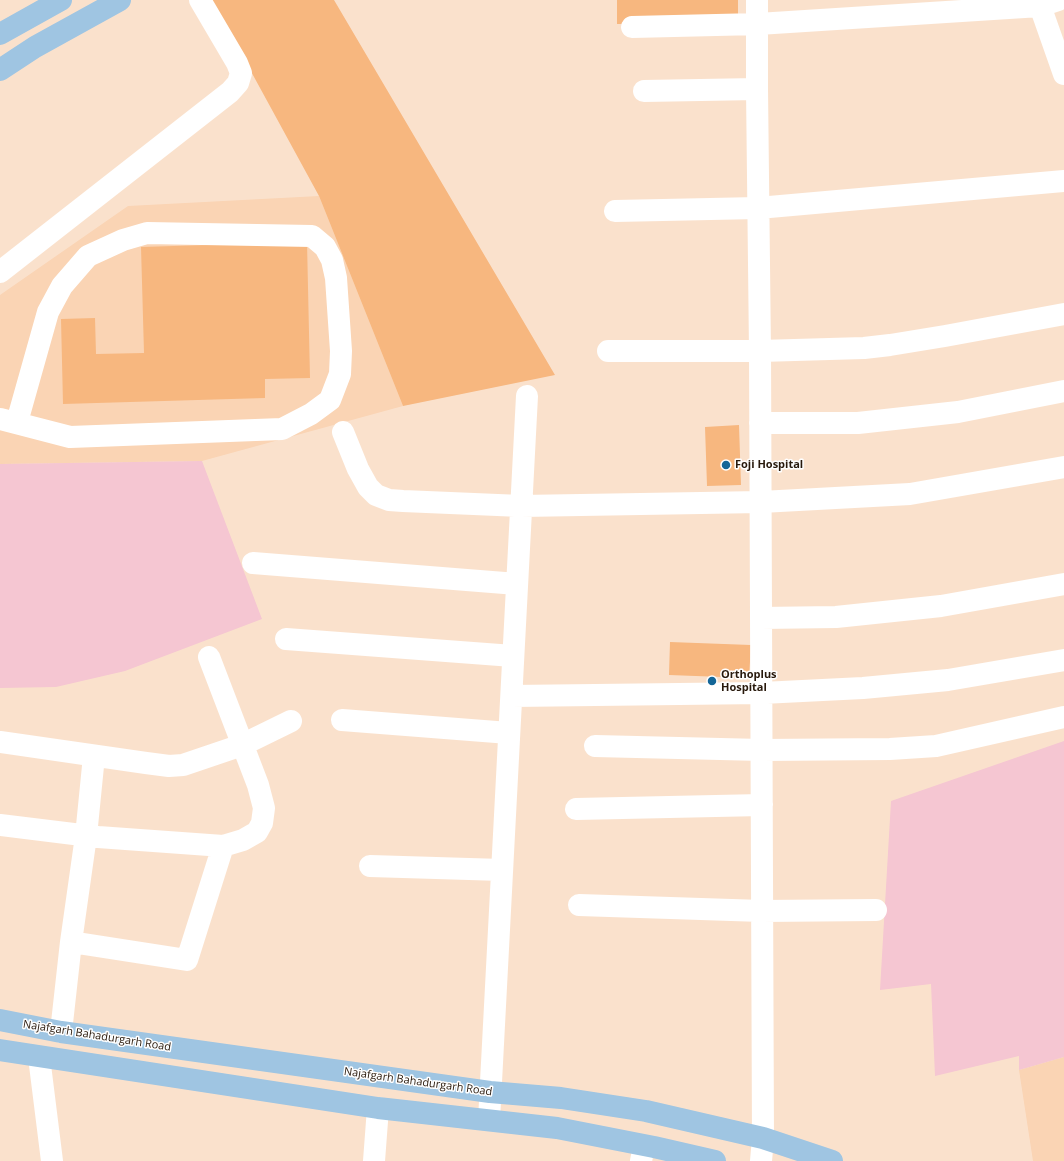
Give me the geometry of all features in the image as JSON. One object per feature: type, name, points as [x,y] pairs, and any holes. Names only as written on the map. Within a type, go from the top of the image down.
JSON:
[{"type":"main road","points":[[0,34],[60,0]]},
{"type":"main road","points":[[0,70],[35,47],[120,0]]},
{"type":"main road","name":"Najafgarh Bahadurgarh Road","points":[[0,1020],[62,1032],[490,1092],[561,1098],[646,1111],[763,1138],[832,1161]]},
{"type":"main road","points":[[0,1050],[378,1108],[557,1128],[643,1154],[715,1161]]},
{"type":"street","points":[[0,272],[230,92],[238,83],[241,73],[237,63],[200,0]]},
{"type":"street","points":[[757,0],[762,694],[763,1138],[761,1161]]},
{"type":"street","points":[[632,27],[758,24],[1045,2],[1063,67]]},
{"type":"street","points":[[644,90],[757,89]]},
{"type":"street","points":[[615,211],[758,208],[1064,182]]},
{"type":"street","points":[[147,233],[312,236],[325,247],[332,260],[336,278],[342,351],[340,374],[330,400],[306,417],[282,429],[70,438],[9,420],[48,312],[62,286],[88,256],[123,240],[147,233]]},
{"type":"street","points":[[608,350],[760,351],[864,348],[890,345],[1064,314]]},
{"type":"street","points":[[760,423],[873,422],[958,412],[1064,391]]},
{"type":"street","points":[[489,1120],[527,396]]},
{"type":"street","points":[[343,432],[358,469],[368,487],[376,495],[389,500],[403,501],[521,506],[761,502],[910,494],[1064,467]]},
{"type":"street","points":[[253,563],[517,584]]},
{"type":"street","points":[[761,618],[836,617],[933,607],[1064,584]]},
{"type":"street","points":[[286,639],[513,656]]},
{"type":"street","points":[[0,825],[86,836],[223,846],[243,840],[257,832],[262,823],[264,808],[258,785],[208,657]]},
{"type":"street","points":[[512,696],[762,694],[863,688],[928,682],[1064,660]]},
{"type":"street","points":[[595,746],[762,750],[890,749],[936,746],[1064,717]]},
{"type":"street","points":[[342,720],[509,733]]},
{"type":"street","points":[[0,742],[169,766],[183,765],[242,745],[291,721]]},
{"type":"street","points":[[62,1032],[71,942],[86,836],[94,756]]},
{"type":"street","points":[[576,809],[762,804]]},
{"type":"street","points":[[71,942],[187,960],[223,846]]},
{"type":"street","points":[[370,866],[502,870]]},
{"type":"street","points":[[579,905],[762,911],[876,910]]},
{"type":"street","points":[[39,1057],[52,1161]]},
{"type":"street","points":[[374,1161],[378,1108]]},
{"type":"shaded area","points":[[319,196],[403,406],[202,461],[0,464],[0,295],[128,206]]},
{"type":"shaded area","points":[[202,461],[262,619],[125,671],[56,687],[0,688],[0,464]]},
{"type":"shaded area","points":[[1064,741],[1064,1057],[1019,1070],[1019,1056],[935,1076],[931,984],[880,990],[891,801]]},
{"type":"shaded area","points":[[1064,1057],[1064,1161],[1033,1161],[1019,1070]]},
{"type":"building","points":[[212,0],[334,0],[555,375],[403,406],[319,196]]},
{"type":"building","points":[[617,0],[738,0],[738,23],[617,24]]},
{"type":"building","points":[[307,242],[310,378],[265,379],[265,398],[63,404],[61,319],[95,318],[96,354],[144,353],[141,247]]},
{"type":"building","points":[[739,425],[741,485],[707,486],[705,427]]},
{"type":"building","points":[[670,642],[751,645],[749,678],[669,675]]},
{"type":"place","name":"Foji Hospital","points":[[726,465]]},
{"type":"place","name":"Orthoplus Hospital","points":[[712,681]]}]
